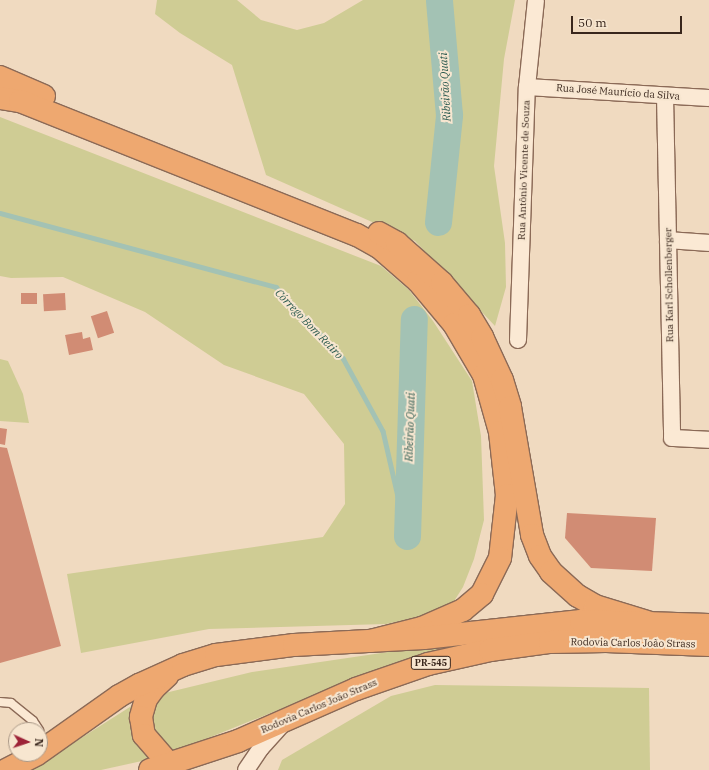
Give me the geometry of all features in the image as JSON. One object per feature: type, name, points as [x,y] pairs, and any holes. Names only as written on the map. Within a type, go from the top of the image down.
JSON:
[{"type":"highway","points":[[0,77],[363,224],[397,243],[442,283],[469,315],[482,337],[502,380],[517,436],[528,521],[540,556],[555,576],[578,596],[613,614],[647,622]]},
{"type":"highway","points":[[0,98],[20,101],[357,235],[378,247],[418,281],[454,324],[484,375],[500,432],[507,495],[500,558],[482,594],[463,610],[422,628],[370,641]]},
{"type":"highway","name":"Rodovia Carlos João Strass","points":[[183,665],[246,650],[424,638],[581,622],[647,622],[709,625]]},
{"type":"highway","name":"Rodovia Carlos João Strass","points":[[165,768],[238,741],[356,689],[428,664],[490,650],[550,642],[606,641],[709,645]]},
{"type":"highway","points":[[48,739],[119,696],[183,665]]},
{"type":"highway","points":[[165,768],[144,735],[141,717],[142,708],[154,688],[183,665]]},
{"type":"highway","points":[[6,770],[16,762]]},
{"type":"street","name":"Rua Antônio Vicente de Souza","points":[[518,340],[527,86],[536,0]]},
{"type":"street","name":"Rua José Maurício da Silva","points":[[527,86],[709,98]]},
{"type":"street","name":"Rua Karl Schollenberger","points":[[665,96],[672,438],[709,440]]},
{"type":"street","points":[[668,240],[709,243]]},
{"type":"street","points":[[246,770],[261,748],[289,718]]},
{"type":"lane","points":[[0,702],[11,703],[33,722]]},
{"type":"shaded area","points":[[157,0],[237,0],[261,20],[297,30],[324,23],[363,0],[515,0],[504,59],[494,166],[505,243],[506,287],[495,326],[415,241],[266,175],[232,65],[180,33],[155,14]]},
{"type":"shaded area","points":[[0,117],[381,266],[409,290],[433,321],[472,381],[481,436],[484,520],[474,559],[463,587],[451,606],[434,614],[386,624],[209,629],[81,653],[67,574],[323,537],[345,504],[344,444],[304,394],[224,365],[145,312],[63,277],[11,278],[0,276]]},
{"type":"shaded area","points":[[0,359],[8,361],[23,394],[29,423],[0,421]]},
{"type":"shaded area","points":[[463,641],[465,650],[370,678],[298,702],[181,749],[169,750],[153,732],[150,716],[158,699],[165,693],[252,672]]},
{"type":"shaded area","points":[[435,685],[649,688],[650,770],[278,770],[282,760],[391,696]]},
{"type":"shaded area","points":[[133,705],[134,734],[142,750],[151,759],[101,770],[31,770],[44,762],[48,762],[48,759]]},
{"type":"building","points":[[21,293],[37,293],[37,304],[21,304]]},
{"type":"building","points":[[65,293],[66,310],[44,311],[43,294]]},
{"type":"building","points":[[107,311],[114,333],[98,338],[91,316]]},
{"type":"building","points":[[82,332],[83,339],[90,337],[93,350],[69,355],[65,335]]},
{"type":"building","points":[[0,428],[7,429],[5,445],[0,444]]},
{"type":"building","points":[[0,447],[7,448],[61,646],[0,663]]},
{"type":"building","points":[[567,513],[656,518],[652,571],[591,568],[565,538]]},
{"type":"waterway","name":"Ribeirão Quati","points":[[438,222],[449,115],[439,0]]},
{"type":"waterway","name":"Córrego Bom Retiro","points":[[0,213],[276,287],[343,358],[383,431],[407,536]]},
{"type":"waterway","name":"Ribeirão Quati","points":[[407,536],[414,319]]}]
